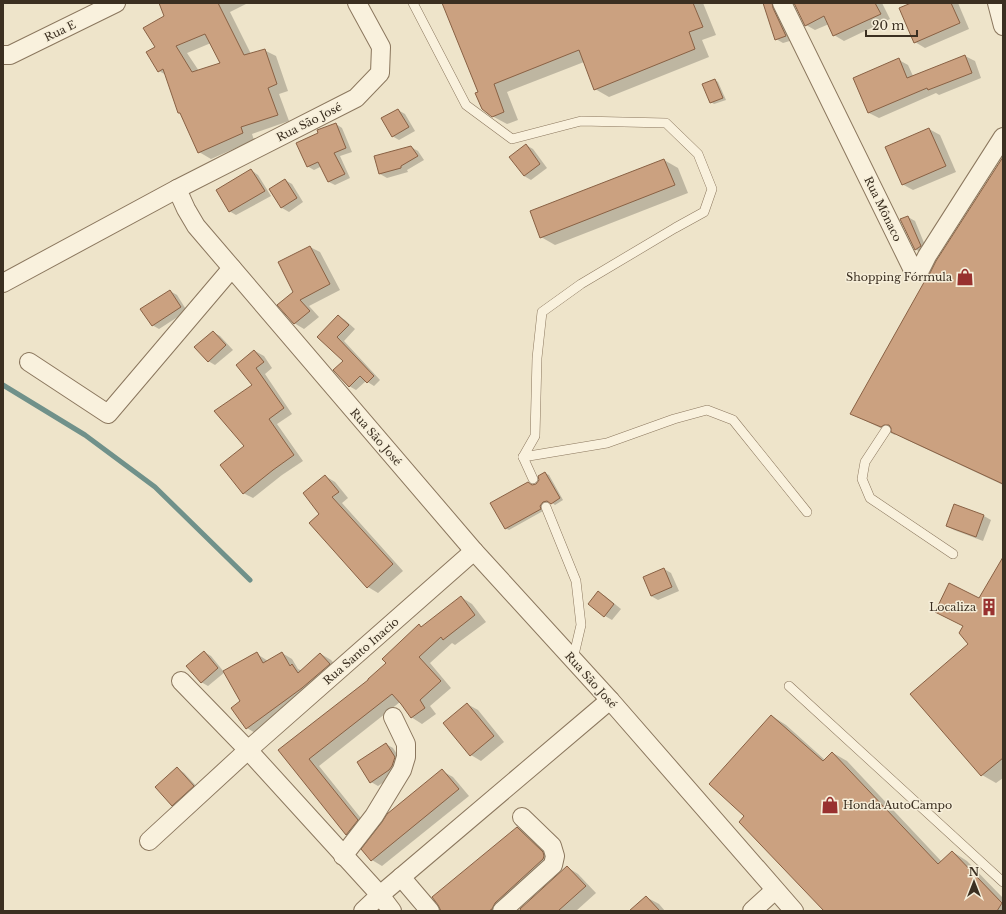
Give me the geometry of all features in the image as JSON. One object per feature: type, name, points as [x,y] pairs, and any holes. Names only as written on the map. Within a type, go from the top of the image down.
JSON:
[{"type":"street","name":"Rua E","points":[[3,55],[10,55],[116,3]]},
{"type":"street","name":"Rua São José","points":[[357,3],[382,47],[380,73],[356,98],[177,189],[186,208],[196,226],[474,551],[610,700],[794,911]]},
{"type":"street","name":"Rua Mônaco","points":[[782,3],[912,268],[921,268],[927,256],[1003,137]]},
{"type":"street","points":[[997,3],[1003,26]]},
{"type":"street","points":[[3,283],[177,189]]},
{"type":"street","points":[[29,362],[108,414],[232,268]]},
{"type":"street","name":"Rua Santo Inacio","points":[[149,841],[248,750],[474,551]]},
{"type":"street","points":[[182,681],[248,750],[380,895],[392,911]]},
{"type":"street","points":[[362,911],[610,700]]},
{"type":"street","points":[[344,856],[374,816],[402,770],[406,757],[406,744],[393,717]]},
{"type":"street","points":[[502,911],[553,865],[555,856],[552,846],[522,817]]},
{"type":"street","points":[[401,877],[430,911]]},
{"type":"street","points":[[752,911],[775,890]]},
{"type":"lane","points":[[413,3],[466,105],[512,139],[581,121],[666,123],[698,154],[712,189],[704,212],[581,284],[542,312],[537,358],[535,436],[523,457]]},
{"type":"lane","points":[[523,457],[607,443],[674,419],[707,410],[733,420],[807,512]]},
{"type":"lane","points":[[886,430],[865,462],[862,479],[870,498],[953,554]]},
{"type":"lane","points":[[523,457],[533,479]]},
{"type":"lane","points":[[546,506],[576,581],[581,625],[573,659]]},
{"type":"lane","points":[[789,686],[1003,882]]},
{"type":"building","points":[[159,3],[218,3],[244,55],[265,49],[277,84],[268,88],[278,115],[241,127],[243,133],[198,153],[180,113],[178,113],[163,69],[158,72],[146,52],[155,47],[143,28],[164,16]],"holes":[[[205,34],[220,63],[192,72],[176,46]]]},
{"type":"building","points":[[442,3],[693,3],[703,27],[689,32],[695,49],[594,90],[579,50],[494,84],[504,112],[492,117],[482,109],[475,93],[478,92]]},
{"type":"building","points":[[763,3],[772,3],[786,36],[775,40]]},
{"type":"building","points":[[794,3],[875,3],[881,14],[833,36],[824,16],[805,26]]},
{"type":"building","points":[[911,3],[951,3],[960,23],[914,43],[899,8]]},
{"type":"building","points":[[965,55],[972,73],[928,90],[927,88],[868,113],[853,78],[899,58],[907,78]]},
{"type":"building","points":[[715,79],[723,98],[710,103],[702,84]]},
{"type":"building","points":[[398,109],[409,127],[392,137],[381,118]]},
{"type":"building","points":[[336,123],[346,148],[334,153],[345,174],[328,182],[318,162],[307,167],[296,143],[318,133],[317,130]]},
{"type":"building","points":[[929,128],[946,166],[902,185],[885,147]]},
{"type":"building","points":[[526,144],[540,164],[524,176],[509,157]]},
{"type":"building","points":[[411,146],[418,156],[401,166],[401,168],[379,174],[374,156]]},
{"type":"building","name":"Shopping Fórmula","points":[[1003,157],[1003,484],[891,432],[889,425],[884,425],[881,427],[850,414],[936,261]]},
{"type":"building","points":[[664,159],[675,185],[540,238],[530,211]]},
{"type":"building","points":[[251,169],[265,191],[229,212],[216,190]]},
{"type":"building","points":[[285,179],[297,198],[281,208],[269,189]]},
{"type":"building","points":[[908,216],[921,246],[915,250],[900,219]]},
{"type":"building","points":[[310,246],[330,284],[300,300],[310,311],[294,324],[277,305],[293,292],[278,262]]},
{"type":"building","points":[[170,290],[181,307],[152,326],[140,309]]},
{"type":"building","points":[[338,315],[349,325],[337,337],[374,376],[367,383],[360,376],[349,387],[333,370],[343,361],[317,337]]},
{"type":"building","points":[[213,331],[226,345],[208,362],[194,347]]},
{"type":"building","points":[[254,350],[264,362],[256,368],[284,408],[269,419],[294,455],[243,494],[220,465],[244,446],[214,411],[252,385],[236,365]]},
{"type":"building","points":[[545,472],[560,498],[551,504],[547,501],[543,502],[540,506],[541,509],[505,529],[490,503],[528,482],[532,485],[536,484],[539,480],[538,476]]},
{"type":"building","points":[[325,475],[339,492],[332,497],[393,564],[367,588],[309,523],[319,514],[303,493]]},
{"type":"building","points":[[954,504],[984,515],[976,537],[946,526]]},
{"type":"building","points":[[1003,557],[1003,758],[981,776],[910,694],[968,644],[959,633],[963,626],[935,612],[949,583],[979,598]]},
{"type":"building","points":[[664,568],[672,587],[651,596],[643,577]]},
{"type":"building","points":[[598,591],[614,604],[604,617],[588,604]]},
{"type":"building","points":[[461,596],[475,615],[443,640],[441,637],[419,657],[441,681],[420,700],[425,708],[411,718],[392,694],[309,759],[358,820],[346,835],[278,750],[368,680],[386,663],[382,659],[419,624],[421,627]]},
{"type":"building","points":[[204,651],[218,668],[201,683],[186,666]]},
{"type":"building","points":[[257,652],[263,663],[282,652],[290,666],[292,664],[298,673],[320,653],[330,664],[302,688],[246,729],[231,708],[240,701],[223,671]]},
{"type":"building","points":[[467,703],[494,736],[470,756],[443,723]]},
{"type":"building","points":[[771,715],[823,761],[832,752],[938,864],[952,851],[1002,903],[997,911],[824,911],[739,822],[744,816],[709,784]]},
{"type":"building","points":[[386,743],[395,757],[392,766],[389,770],[370,783],[357,762]]},
{"type":"building","points":[[177,767],[194,786],[172,806],[155,787]]},
{"type":"building","points":[[442,769],[459,789],[371,861],[361,849],[387,814]]},
{"type":"building","points":[[517,827],[543,852],[543,859],[495,903],[489,911],[441,911],[432,897]]},
{"type":"building","points":[[567,866],[586,886],[558,911],[521,911],[520,909]]},
{"type":"building","points":[[646,896],[660,911],[629,911]]},
{"type":"waterway","points":[[3,385],[85,435],[155,487],[250,580]]},
{"type":"place","name":"Shopping Fórmula","points":[[965,277]]},
{"type":"place","name":"Localiza","points":[[989,607]]},
{"type":"place","name":"Honda AutoCampo","points":[[830,805]]}]
